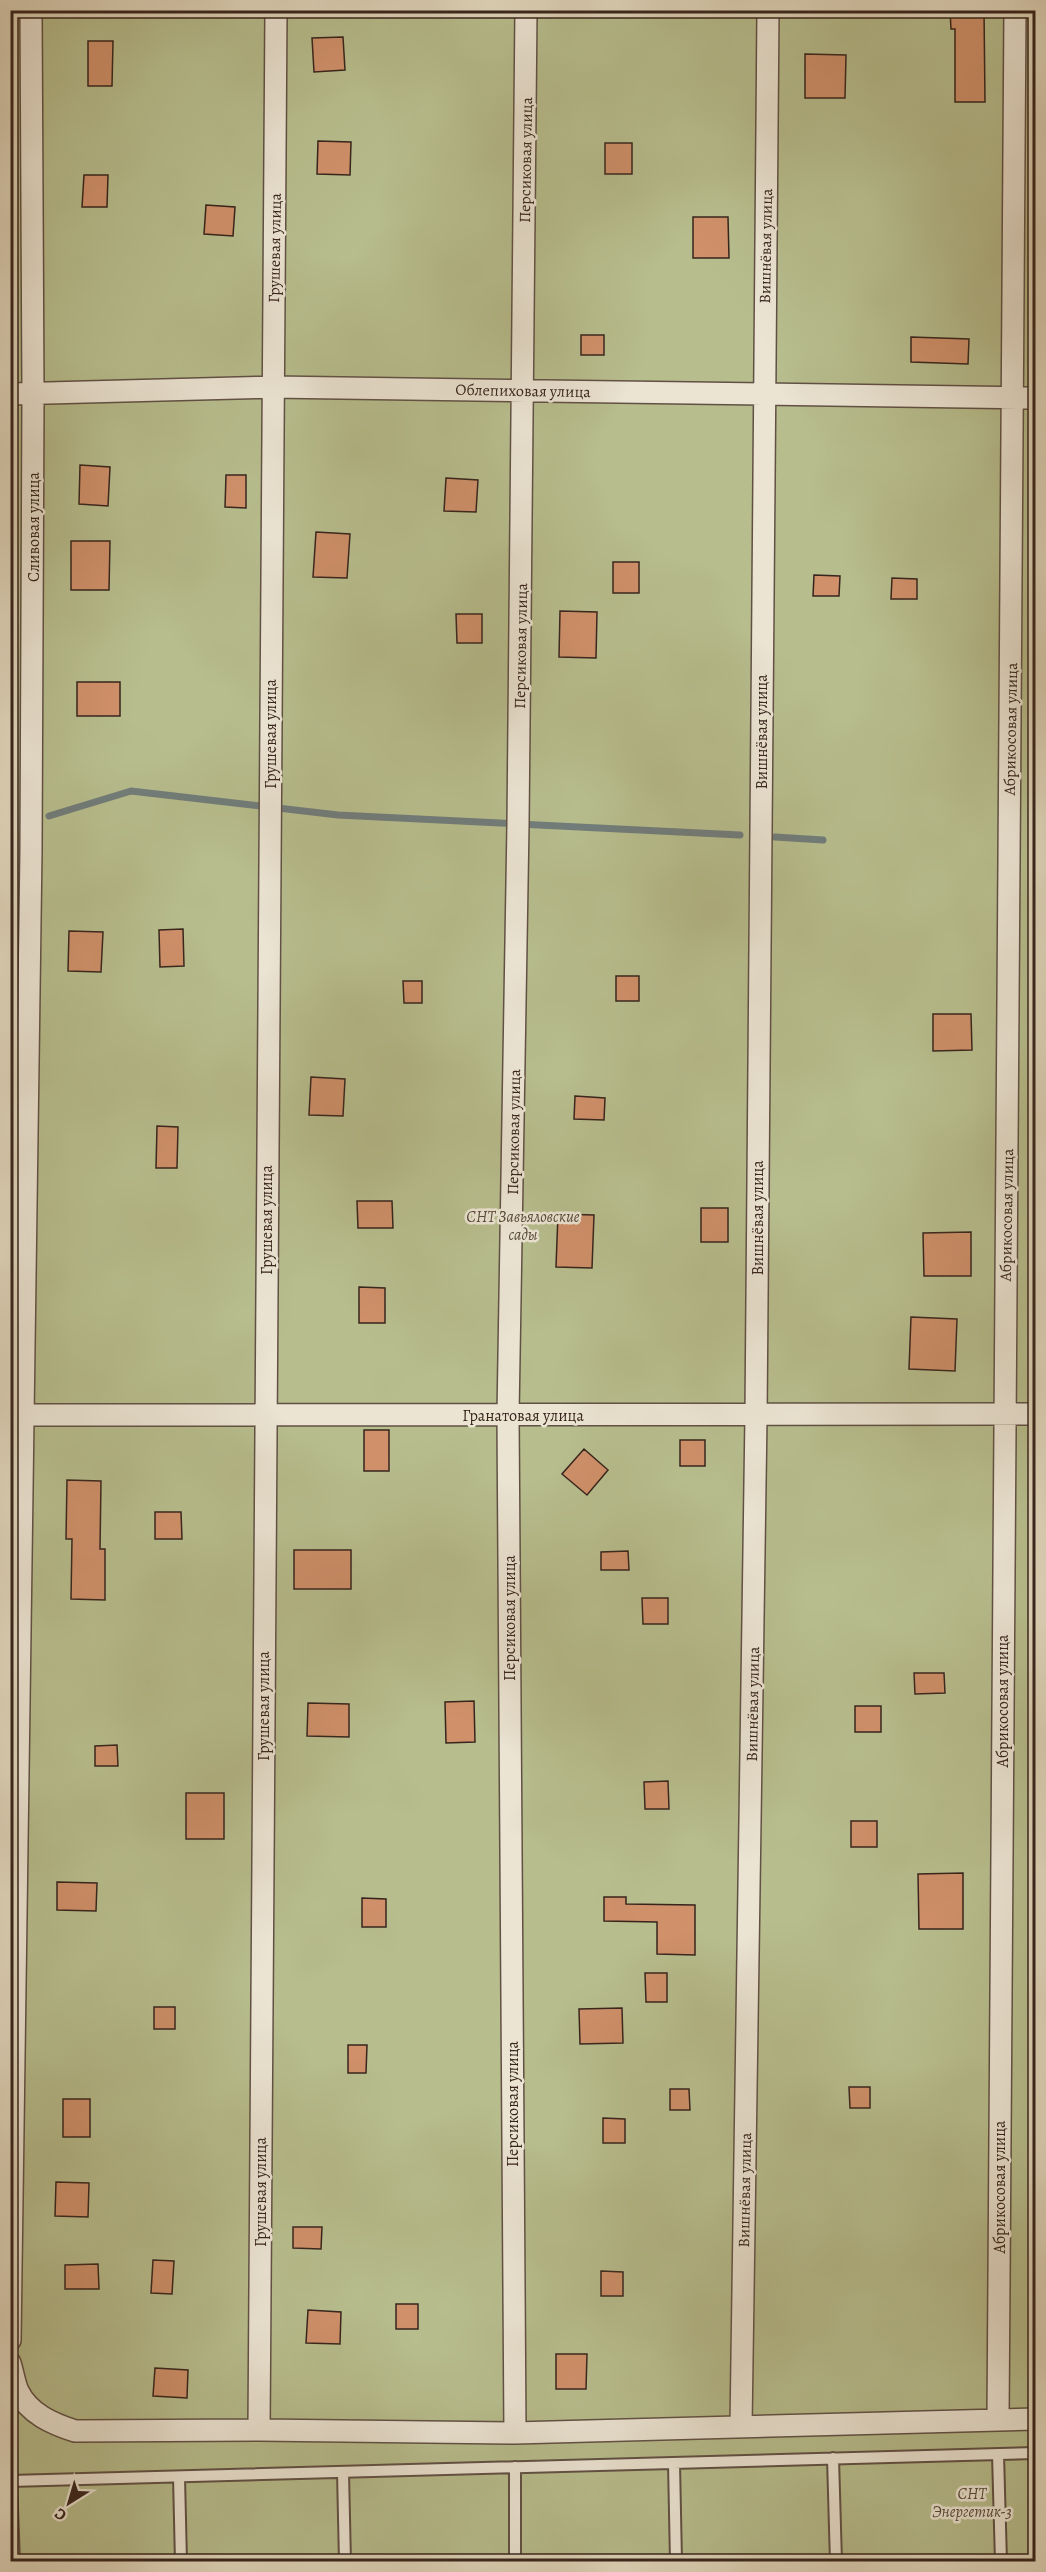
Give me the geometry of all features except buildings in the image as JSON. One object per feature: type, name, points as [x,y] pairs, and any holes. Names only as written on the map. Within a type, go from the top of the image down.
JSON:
[{"type":"street","name":"Сливовая улица","points":[[10,2340],[17,1415],[31,838],[33,394],[31,10]]},
{"type":"street","name":"Грушевая улица","points":[[259,2430],[276,10]]},
{"type":"street","name":"Персиковая улица","points":[[515,2433],[508,1415],[518,824],[526,10]]},
{"type":"street","name":"Вишнёвая улица","points":[[741,2426],[756,1416],[768,10]]},
{"type":"street","name":"Абрикосовая улица","points":[[998,2420],[1015,10]]},
{"type":"street","name":"Облепиховая улица","points":[[10,394],[273,387],[1035,399]]},
{"type":"street","name":"Гранатовая улица","points":[[17,1415],[1035,1414]]},
{"type":"street","points":[[10,2363],[19,2391],[33,2410],[53,2424],[75,2432],[259,2430],[515,2433],[1035,2419]]},
{"type":"lane","points":[[14,2562],[11,2481],[1035,2453]]},
{"type":"lane","points":[[998,2454],[1001,2562]]},
{"type":"lane","points":[[833,2458],[836,2562]]},
{"type":"lane","points":[[674,2463],[676,2562]]},
{"type":"lane","points":[[515,2467],[515,2562]]},
{"type":"lane","points":[[343,2472],[345,2562]]},
{"type":"lane","points":[[179,2477],[181,2562]]},
{"type":"green space","name":"СНТ Завьяловские сады","points":[[11,11],[1035,11],[1035,2561],[11,2562]]},
{"type":"waterway","points":[[49,816],[131,791],[338,815],[740,835]]},
{"type":"waterway","points":[[10,828],[14,827]]},
{"type":"waterway","points":[[775,837],[823,840]]},
{"type":"park label","name":"СНТ Энергетик-3","points":[[972,2502]]}]
